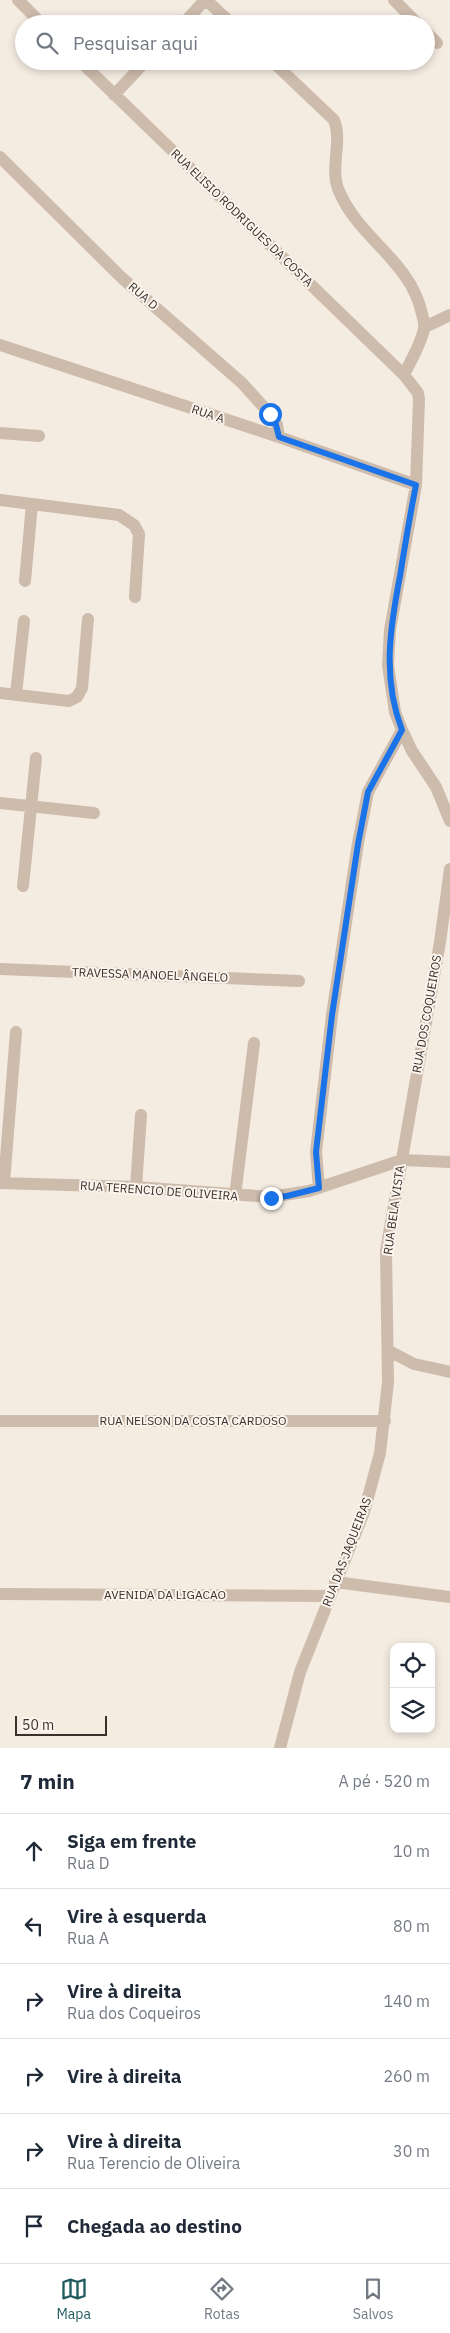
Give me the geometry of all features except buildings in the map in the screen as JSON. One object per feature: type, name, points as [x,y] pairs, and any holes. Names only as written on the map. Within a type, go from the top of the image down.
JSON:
[{"type":"street","points":[[18,0],[33,15]]},
{"type":"street","points":[[192,15],[206,0],[222,15]]},
{"type":"street","points":[[394,0],[409,15]]},
{"type":"street","name":"RUA ELISIO RODRIGUES DA COSTA","points":[[89,70],[404,374]]},
{"type":"street","points":[[114,95],[138,70]]},
{"type":"street","points":[[282,70],[334,120],[338,132],[334,168],[338,191],[352,215],[393,259],[413,287],[420,303],[425,327],[404,374],[418,393],[419,399],[416,485],[390,639],[388,665],[395,712],[402,730],[412,752],[436,787],[450,821]]},
{"type":"street","name":"RUA D","points":[[0,157],[122,278],[254,396],[270,414],[276,425],[279,437]]},
{"type":"street","points":[[425,327],[450,315]]},
{"type":"street","name":"RUA A","points":[[0,345],[279,437],[416,485]]},
{"type":"street","points":[[0,433],[39,436]]},
{"type":"street","points":[[0,500],[119,515],[134,525],[139,534],[135,597]]},
{"type":"street","points":[[26,581],[32,504]]},
{"type":"street","points":[[0,693],[68,701],[79,696],[82,688],[88,619]]},
{"type":"street","points":[[16,694],[24,621]]},
{"type":"street","points":[[319,1188],[316,1152],[333,1006],[359,835],[368,792],[402,730]]},
{"type":"street","points":[[23,886],[36,758]]},
{"type":"street","points":[[0,803],[94,813]]},
{"type":"street","name":"RUA DOS COQUEIROS","points":[[402,1160],[440,942],[450,869]]},
{"type":"street","points":[[440,942],[450,950]]},
{"type":"street","name":"TRAVESSA MANOEL ÂNGELO","points":[[0,969],[299,981]]},
{"type":"street","points":[[2,1183],[16,1032]]},
{"type":"street","points":[[235,1196],[254,1043]]},
{"type":"street","points":[[136,1187],[141,1115]]},
{"type":"street","points":[[402,1160],[450,1162]]},
{"type":"street","name":"RUA TERENCIO DE OLIVEIRA","points":[[2,1183],[136,1187],[235,1196],[287,1196],[319,1188],[402,1160]]},
{"type":"street","name":"RUA BELA VISTA","points":[[388,1351],[386,1251],[402,1160]]},
{"type":"street","points":[[388,1351],[414,1364],[450,1372]]},
{"type":"street","name":"RUA DAS JAQUEIRAS","points":[[280,1748],[300,1672],[372,1490],[385,1421],[388,1351]]},
{"type":"street","name":"RUA NELSON DA COSTA CARDOSO","points":[[0,1421],[385,1421]]},
{"type":"street","points":[[336,1582],[450,1597]]},
{"type":"street","name":"AVENIDA DA LIGACAO","points":[[0,1594],[330,1596]]},
{"type":"route","points":[[270,414],[276,425],[279,437],[416,485],[390,630],[388,665],[391,692],[395,712],[402,730],[368,792],[358,844],[337,970],[316,1152],[319,1188],[271,1198]]}]
